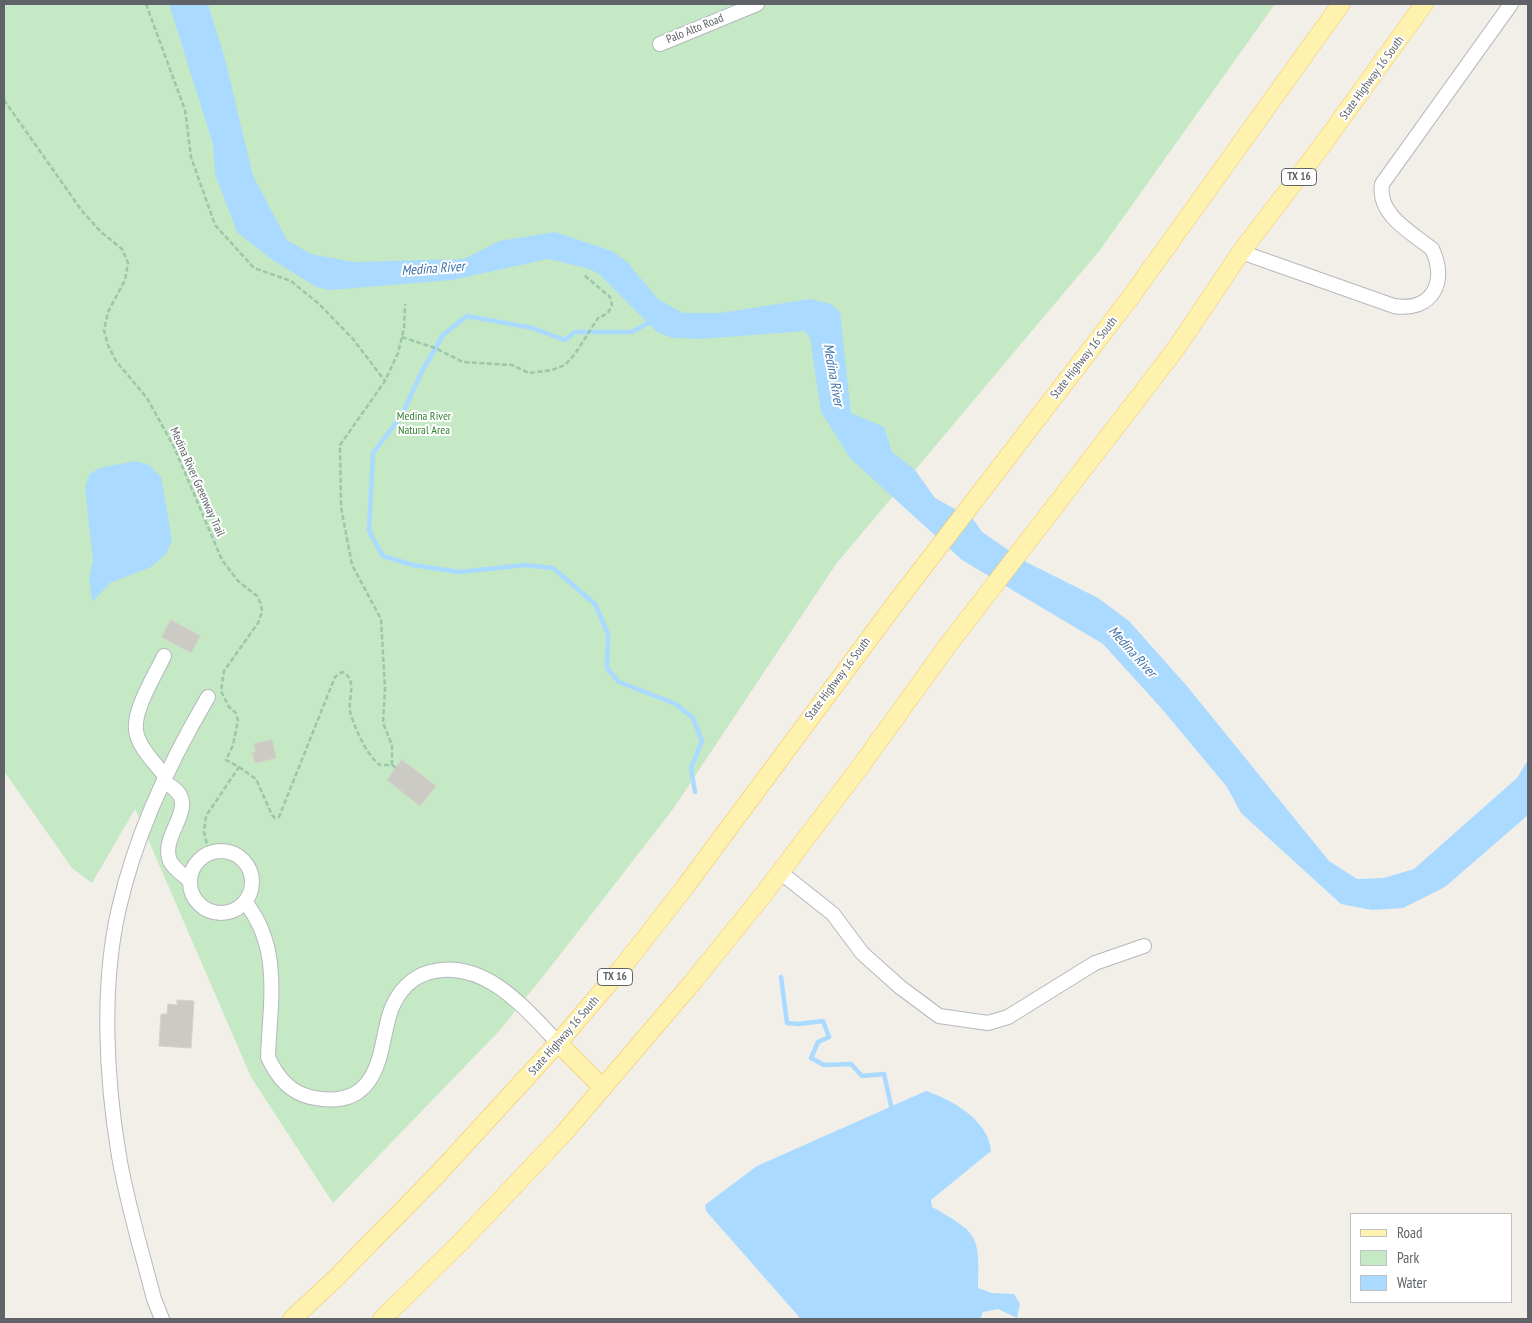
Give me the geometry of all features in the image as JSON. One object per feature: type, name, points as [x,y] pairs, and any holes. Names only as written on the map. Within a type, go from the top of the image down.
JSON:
[{"type":"main road","name":"State Highway 16 South","points":[[292,1319],[437,1175],[558,1043],[621,969],[685,887],[898,600],[1130,298],[1341,4]]},
{"type":"main road","name":"State Highway 16 South","points":[[382,1319],[461,1242],[564,1133],[692,983],[780,872],[860,767],[948,645],[1175,350],[1241,252],[1321,147],[1424,4]]},
{"type":"main road","points":[[558,1043],[602,1088]]},
{"type":"street","name":"Palo Alto Road","points":[[660,44],[757,4]]},
{"type":"street","points":[[1241,252],[1394,306],[1416,306],[1435,293],[1438,281],[1436,258],[1432,249],[1387,211],[1381,197],[1382,184],[1511,4]]},
{"type":"street","points":[[164,656],[136,717],[136,734],[164,779],[181,794],[183,804],[168,850],[170,860],[176,870],[189,880]]},
{"type":"street","points":[[162,1319],[154,1300],[119,1157],[106,1037],[111,964],[118,911],[147,818],[164,779],[208,697]]},
{"type":"street","points":[[226,852],[242,860],[249,869],[252,880],[250,892],[245,902],[236,909],[226,913],[209,911],[195,901],[190,891],[189,880],[192,869],[199,859],[209,853],[226,852]]},
{"type":"street","points":[[780,872],[833,914],[862,953],[900,987],[939,1016],[988,1023],[1008,1017],[1095,963],[1144,946]]},
{"type":"street","points":[[245,902],[255,915],[266,936],[271,960],[268,1057],[274,1071],[288,1086],[306,1096],[322,1100],[339,1100],[355,1094],[362,1088],[368,1082],[377,1065],[392,1009],[404,986],[423,974],[443,968],[465,970],[489,979],[534,1017],[558,1043]]},
{"type":"path","points":[[146,4],[185,110],[191,157],[215,224],[254,268],[291,281],[319,304],[353,339],[385,381]]},
{"type":"path","name":"Medina River Greenway Trail","points":[[4,100],[82,211],[122,249],[128,263],[125,280],[108,312],[104,330],[108,346],[116,361],[147,398],[174,447],[222,560],[238,581],[257,596],[262,604],[262,612],[258,623],[228,663],[222,681],[221,691],[224,700],[236,714],[238,721],[233,745],[226,760],[238,767]]},
{"type":"path","points":[[402,338],[435,348],[463,362],[512,366],[529,373],[552,370],[565,365],[575,354],[598,318],[608,313],[612,306],[610,297],[584,275]]},
{"type":"path","points":[[392,766],[392,745],[383,723],[385,689],[381,619],[352,565],[341,507],[340,446],[385,381],[398,353],[402,338],[405,304]]},
{"type":"path","points":[[209,853],[204,832],[206,816],[238,767],[256,779],[272,815],[275,818],[279,817],[335,677],[342,672],[349,676],[352,685],[350,712],[369,756],[380,765],[396,768]]},
{"type":"green space","name":"Medina River Natural Area","points":[[4,4],[1275,4],[1100,250],[836,564],[673,809],[556,960],[500,1030],[333,1203],[251,1077],[135,809],[92,883],[72,868],[4,771]]},
{"type":"water","name":"Medina River","points":[[169,4],[208,4],[225,59],[253,176],[287,240],[311,254],[353,262],[464,259],[499,241],[555,232],[612,251],[627,262],[658,299],[683,313],[720,313],[810,299],[831,304],[840,312],[851,413],[884,427],[892,452],[915,470],[935,498],[973,519],[982,532],[1026,562],[1098,598],[1129,621],[1186,685],[1329,861],[1357,879],[1384,878],[1414,869],[1517,778],[1528,760],[1528,815],[1445,887],[1403,908],[1372,910],[1341,904],[1241,813],[1227,787],[1162,709],[1103,644],[962,560],[851,459],[821,412],[810,338],[805,331],[699,339],[673,338],[657,332],[598,273],[586,268],[548,259],[452,280],[330,290],[316,287],[271,259],[237,232],[215,174],[213,144]]},
{"type":"water","points":[[136,461],[149,465],[161,477],[172,540],[166,554],[151,567],[110,583],[92,602],[89,578],[93,560],[85,488],[89,475],[99,468]]},
{"type":"water","points":[[926,1091],[947,1100],[968,1113],[984,1130],[989,1140],[991,1151],[931,1200],[932,1207],[959,1223],[973,1237],[978,1257],[978,1288],[992,1293],[1014,1294],[1020,1304],[1017,1318],[998,1309],[983,1312],[980,1319],[800,1318],[706,1211],[705,1205],[757,1166]]},
{"type":"building","points":[[171,620],[200,636],[191,653],[162,637]]},
{"type":"building","points":[[272,740],[276,758],[255,763],[252,753],[256,752],[254,744]]},
{"type":"building","points":[[402,760],[436,786],[420,806],[387,780]]},
{"type":"building","points":[[177,1000],[194,1001],[191,1048],[159,1046],[161,1014],[167,1014],[168,1004],[177,1005]]},
{"type":"waterway","points":[[653,320],[632,332],[575,332],[565,340],[532,328],[467,316],[443,335],[422,371],[402,415],[373,453],[369,531],[383,556],[413,565],[459,572],[525,565],[553,568],[595,604],[608,634],[607,668],[619,682],[676,704],[693,718],[702,741],[691,768],[695,792]]},
{"type":"waterway","points":[[781,977],[787,1023],[799,1024],[823,1021],[829,1037],[818,1042],[811,1058],[824,1065],[851,1064],[862,1076],[884,1074],[892,1110]]}]
